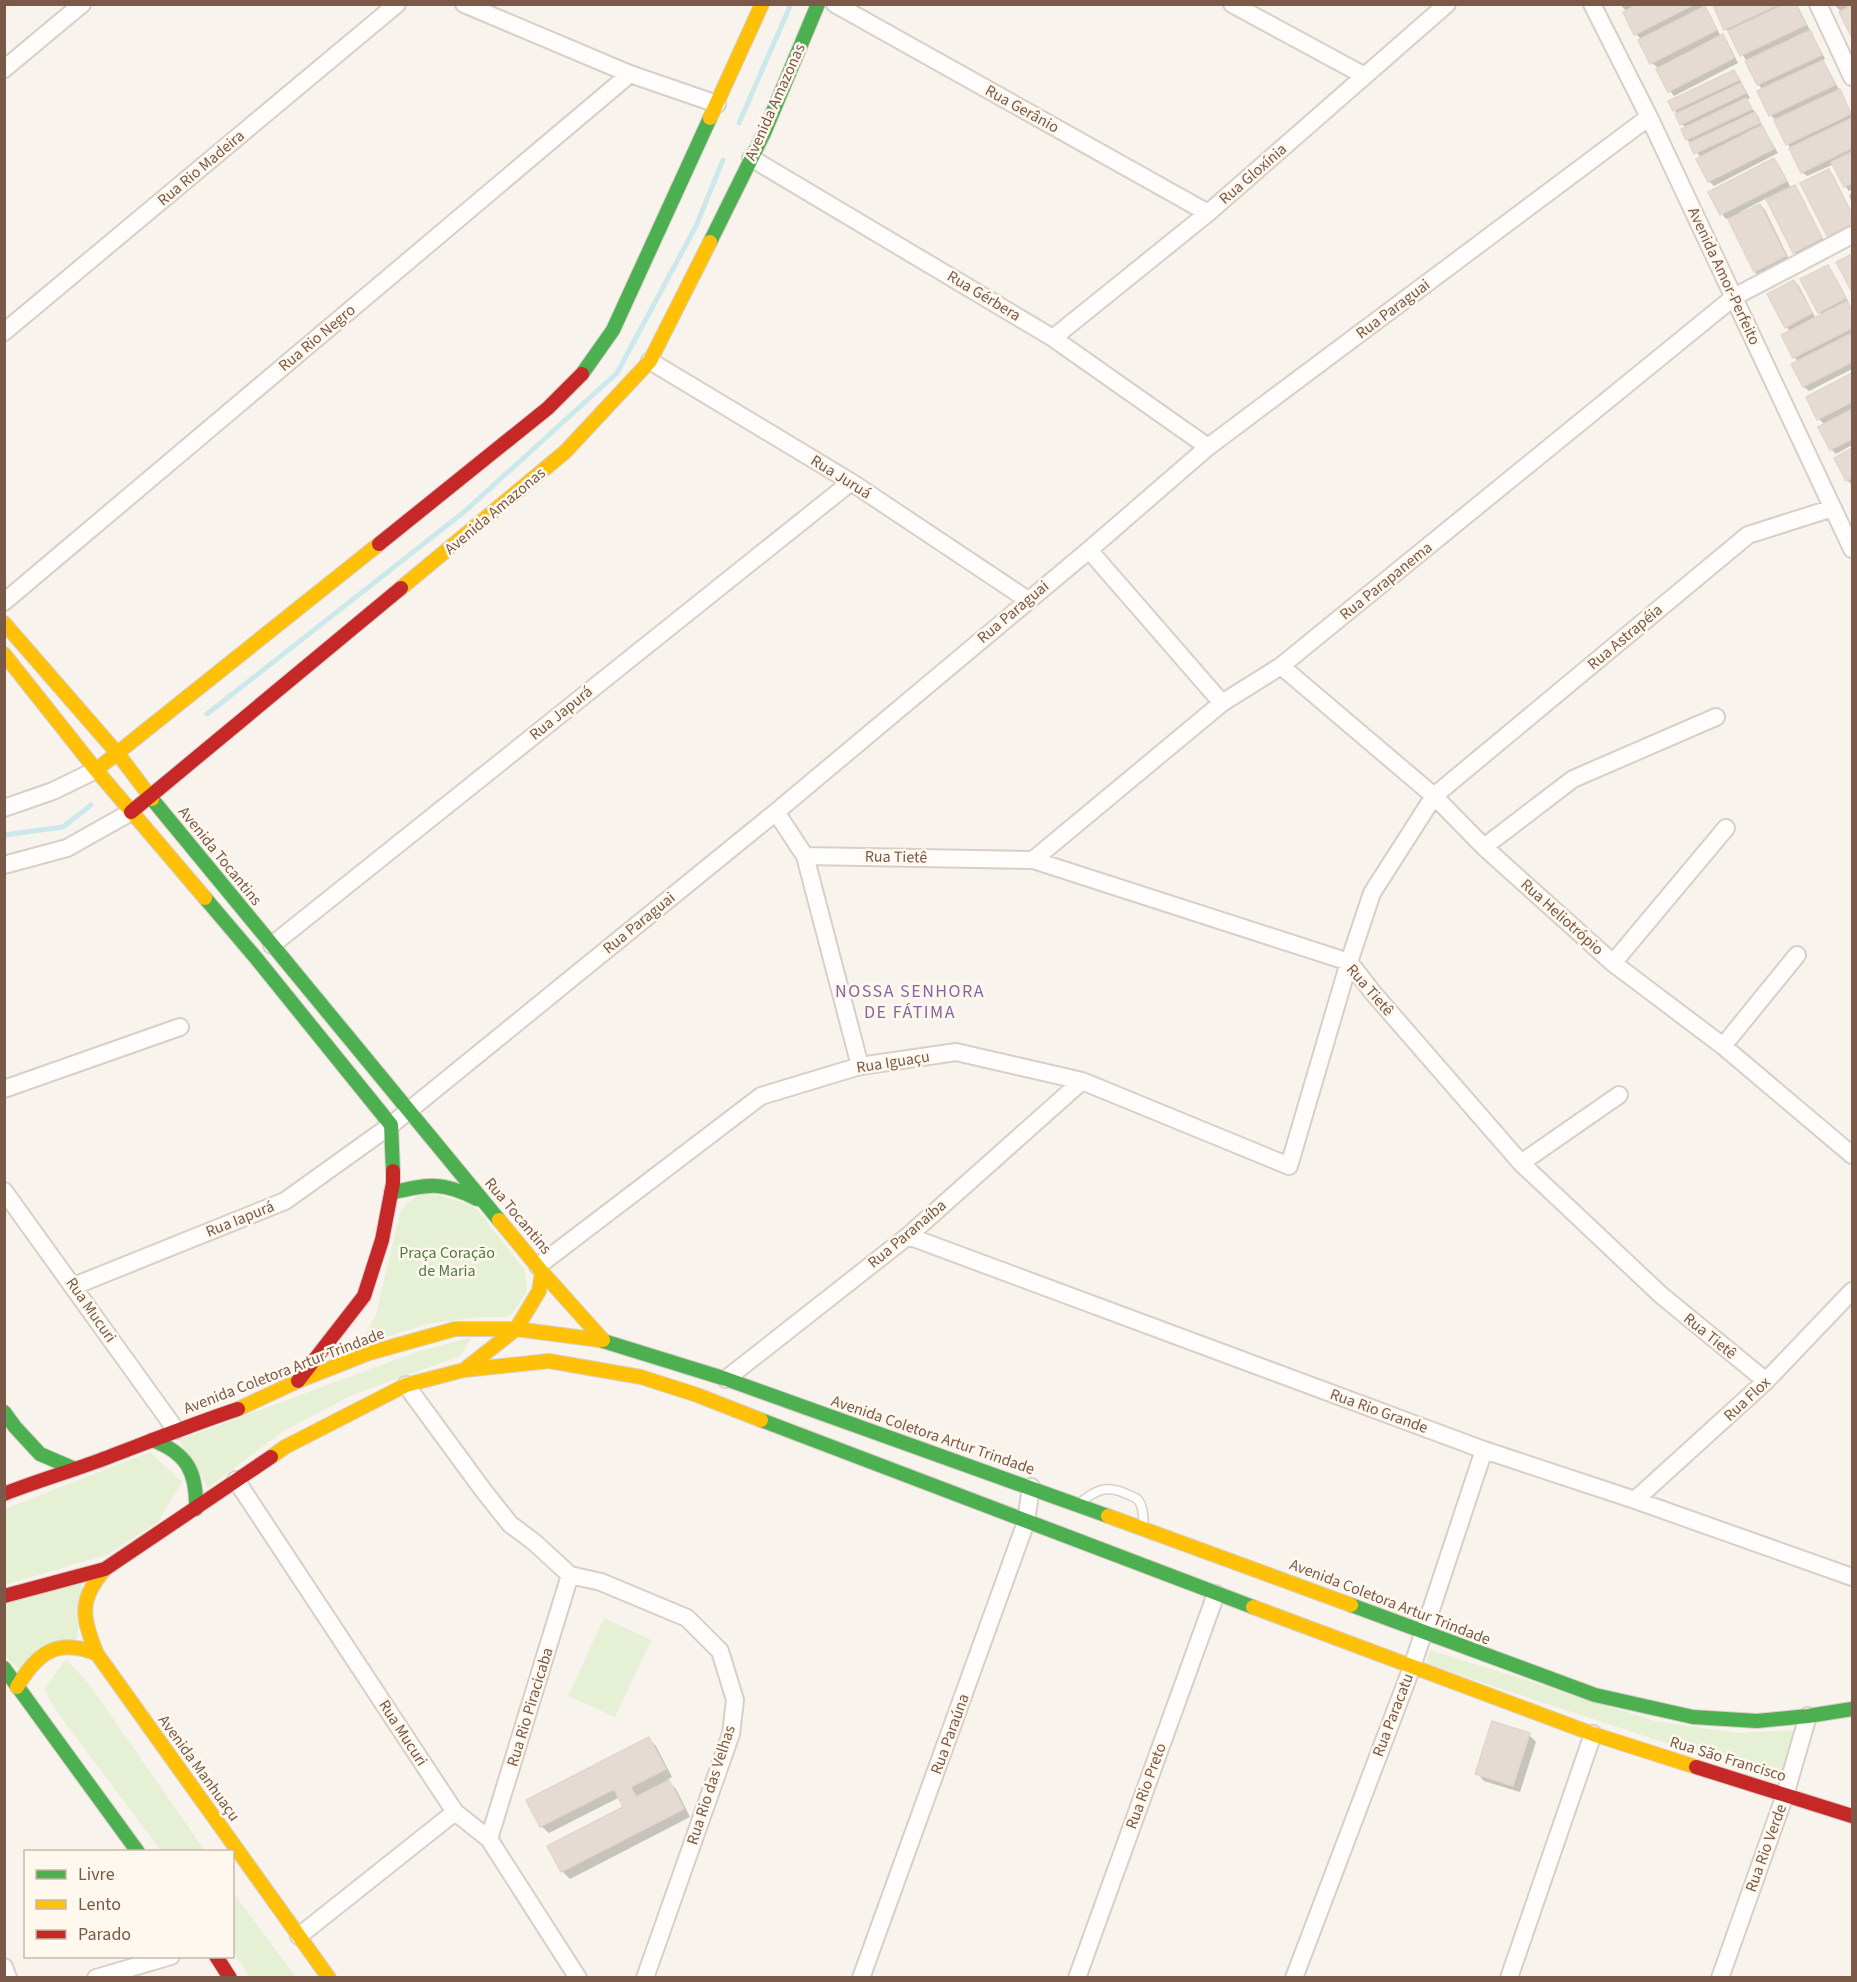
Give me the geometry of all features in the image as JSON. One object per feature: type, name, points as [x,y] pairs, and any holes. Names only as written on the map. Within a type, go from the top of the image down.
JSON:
[{"type":"street","points":[[4,69],[82,4]]},
{"type":"street","name":"Rua Rio Madeira","points":[[4,332],[397,4]]},
{"type":"street","points":[[464,4],[630,74],[717,104]]},
{"type":"street","points":[[4,808],[53,791],[96,770],[118,754],[548,408],[582,375],[613,330],[762,4]]},
{"type":"street","name":"Avenida Amazonas","points":[[4,865],[67,848],[131,812],[565,452],[650,361],[764,133],[818,4]]},
{"type":"street","name":"Rua Gerânio","points":[[835,4],[1208,213]]},
{"type":"street","points":[[1232,4],[1365,76]]},
{"type":"street","name":"Rua Gloxínia","points":[[1053,338],[1208,213],[1447,4]]},
{"type":"street","name":"Avenida Amor-Perfeito","points":[[1592,4],[1649,117],[1852,549]]},
{"type":"street","points":[[1818,4],[1852,77]]},
{"type":"street","name":"Rua Rio Negro","points":[[4,602],[630,74]]},
{"type":"street","name":"Rua Paraguai","points":[[391,1125],[776,812],[1089,550],[1208,447],[1649,117]]},
{"type":"street","name":"Rua Gérbera","points":[[751,158],[1053,338],[1208,447]]},
{"type":"street","name":"Rua Parapanema","points":[[1033,860],[1222,703],[1281,666],[1734,297],[1852,236]]},
{"type":"street","name":"Rua Juruá","points":[[650,361],[851,482],[1028,600]]},
{"type":"street","name":"Rua Japurá","points":[[272,945],[851,482]]},
{"type":"street","name":"Rua Astrapéia","points":[[1289,1166],[1349,962],[1372,893],[1434,796],[1748,535],[1833,508]]},
{"type":"street","points":[[1089,550],[1222,703]]},
{"type":"street","name":"Avenida Tocantins","points":[[4,622],[118,754],[150,797],[408,1111]]},
{"type":"street","points":[[4,654],[96,770],[256,958],[391,1125],[393,1183],[382,1240],[364,1296],[298,1382]]},
{"type":"street","name":"Rua Heliotrópio","points":[[1281,666],[1434,796],[1484,847],[1613,963],[1723,1046],[1852,1155]]},
{"type":"street","points":[[1484,847],[1573,779],[1716,717]]},
{"type":"street","points":[[776,812],[805,855],[860,1066]]},
{"type":"street","points":[[1613,963],[1726,828]]},
{"type":"street","name":"Rua Tietê","points":[[805,855],[1033,860],[1349,962],[1374,994],[1521,1163],[1661,1295],[1766,1381]]},
{"type":"street","points":[[1723,1046],[1797,955]]},
{"type":"street","points":[[4,1089],[180,1027]]},
{"type":"street","name":"Rua Iguaçu","points":[[540,1269],[761,1096],[860,1066],[956,1052],[1082,1081],[1289,1166]]},
{"type":"street","name":"Rua Paranaíba","points":[[726,1379],[908,1236],[1082,1081]]},
{"type":"street","points":[[1521,1163],[1619,1095]]},
{"type":"street","name":"Rua Tocantins","points":[[408,1111],[540,1269],[603,1340]]},
{"type":"street","name":"Rua Iapurá","points":[[74,1286],[285,1201],[391,1125]]},
{"type":"street","points":[[391,1193],[435,1184],[451,1186],[485,1203]]},
{"type":"street","name":"Rua Mucuri","points":[[4,1191],[176,1430]]},
{"type":"street","name":"Rua Rio Grande","points":[[908,1236],[1484,1450],[1635,1500],[1852,1577]]},
{"type":"street","points":[[464,1370],[516,1329],[539,1291],[540,1269]]},
{"type":"street","name":"Rua Flox","points":[[1635,1500],[1766,1381],[1852,1291]]},
{"type":"street","name":"Avenida Coletora Artur Trindade","points":[[4,1494],[243,1407],[369,1353],[455,1329],[516,1329],[603,1340],[726,1379],[1144,1528],[1595,1695],[1693,1717],[1757,1721],[1852,1709]]},
{"type":"street","points":[[4,1596],[105,1569],[285,1447],[406,1385],[464,1370],[549,1361],[641,1377],[698,1395],[1216,1594],[1593,1734],[1509,1977]]},
{"type":"street","name":"Rua Rio das Velhas","points":[[406,1385],[510,1524],[534,1542],[570,1575],[601,1582],[687,1618],[720,1651],[735,1700],[731,1734],[645,1977]]},
{"type":"street","points":[[4,1412],[40,1454],[75,1469]]},
{"type":"street","points":[[152,1440],[178,1451],[190,1468],[197,1493],[196,1509]]},
{"type":"street","name":"Rua Paracatu","points":[[1294,1977],[1412,1667],[1484,1450]]},
{"type":"street","name":"Rua Mucuri","points":[[236,1480],[455,1812],[489,1839],[578,1977]]},
{"type":"street","name":"Rua Paraúna","points":[[861,1977],[1026,1522],[1031,1487]]},
{"type":"street","name":"Avenida Manhuaçu","points":[[105,1569],[90,1587],[85,1605],[86,1622],[97,1654],[329,1977]]},
{"type":"street","name":"Rua Rio Piracicaba","points":[[489,1839],[570,1575]]},
{"type":"street","name":"Rua Rio Preto","points":[[1077,1977],[1216,1594]]},
{"type":"street","points":[[17,1686],[32,1664],[60,1646],[84,1647],[97,1654]]},
{"type":"street","points":[[4,1668],[137,1850]]},
{"type":"street","name":"Rua Rio Verde","points":[[1720,1977],[1785,1795],[1808,1716]]},
{"type":"street","name":"Rua São Francisco","points":[[1593,1734],[1852,1816]]},
{"type":"street","points":[[299,1936],[455,1812]]},
{"type":"street","points":[[96,1977],[164,1958]]},
{"type":"street","points":[[217,1958],[230,1977]]},
{"type":"street","points":[[4,1968],[8,1977]]},
{"type":"lane","points":[[1079,1505],[1090,1495],[1101,1490],[1107,1488],[1121,1491],[1138,1499],[1142,1506],[1144,1528]]},
{"type":"green space","name":"Praça Coração de Maria","points":[[428,1192],[471,1205],[480,1213],[524,1269],[526,1293],[513,1313],[506,1317],[479,1317],[426,1324],[361,1345],[376,1314],[400,1213],[412,1200]]},
{"type":"green space","points":[[472,1337],[460,1356],[352,1395],[282,1432],[208,1488],[179,1440],[414,1353]]},
{"type":"green space","points":[[150,1452],[182,1482],[158,1522],[109,1554],[5,1585],[5,1509]]},
{"type":"green space","points":[[83,1580],[77,1638],[19,1669],[5,1656],[4,1604]]},
{"type":"green space","points":[[604,1618],[651,1640],[615,1717],[568,1696]]},
{"type":"green space","points":[[1430,1650],[1655,1721],[1737,1733],[1798,1730],[1782,1781],[1426,1664]]},
{"type":"green space","points":[[66,1659],[89,1684],[204,1850],[160,1850],[56,1710],[44,1689]]},
{"type":"green space","points":[[234,1894],[296,1977],[250,1977],[234,1953]]},
{"type":"building","points":[[1638,4],[1695,4],[1634,35],[1623,12]]},
{"type":"building","points":[[1779,4],[1724,30],[1713,5]]},
{"type":"building","points":[[1785,4],[1795,4],[1806,25],[1740,56],[1728,31]]},
{"type":"building","points":[[1852,5],[1852,36],[1851,36],[1839,12]]},
{"type":"building","points":[[1705,6],[1717,30],[1650,64],[1638,40]]},
{"type":"building","points":[[1810,30],[1822,55],[1757,85],[1745,61]]},
{"type":"building","points":[[1723,34],[1734,58],[1668,92],[1656,69]]},
{"type":"building","points":[[1823,60],[1835,85],[1769,116],[1757,91]]},
{"type":"building","points":[[1734,70],[1739,80],[1673,111],[1668,101]]},
{"type":"building","points":[[1741,83],[1746,93],[1680,125],[1675,114]]},
{"type":"building","points":[[1840,89],[1851,114],[1786,145],[1774,120]]},
{"type":"building","points":[[1746,98],[1752,109],[1686,140],[1681,129]]},
{"type":"building","points":[[1755,112],[1760,123],[1694,154],[1689,143]]},
{"type":"building","points":[[1852,118],[1852,148],[1801,173],[1789,148]]},
{"type":"building","points":[[1762,125],[1774,149],[1708,182],[1696,159]]},
{"type":"building","points":[[1852,152],[1852,183],[1844,187],[1831,162]]},
{"type":"building","points":[[1774,158],[1787,181],[1720,215],[1708,192]]},
{"type":"building","points":[[1829,169],[1852,215],[1852,224],[1827,236],[1800,183]]},
{"type":"building","points":[[1795,185],[1822,238],[1793,253],[1766,199]]},
{"type":"building","points":[[1760,204],[1786,256],[1754,272],[1728,219]]},
{"type":"building","points":[[1852,254],[1852,292],[1836,262]]},
{"type":"building","points":[[1828,265],[1846,298],[1818,313],[1800,279]]},
{"type":"building","points":[[1794,280],[1812,313],[1785,328],[1767,294]]},
{"type":"building","points":[[1847,301],[1852,311],[1852,328],[1793,358],[1781,335]]},
{"type":"building","points":[[1852,333],[1852,362],[1803,387],[1791,364]]},
{"type":"building","points":[[1852,373],[1852,402],[1817,420],[1806,397]]},
{"type":"building","points":[[1852,409],[1852,439],[1830,450],[1818,427]]},
{"type":"building","points":[[1852,448],[1852,478],[1846,481],[1834,458]]},
{"type":"building","points":[[1492,1721],[1530,1733],[1513,1786],[1475,1774]]},
{"type":"building","points":[[649,1737],[666,1769],[631,1787],[636,1797],[669,1780],[684,1809],[561,1872],[547,1846],[623,1807],[614,1789],[540,1827],[526,1800]]},
{"type":"waterway","points":[[739,123],[791,4]]},
{"type":"waterway","points":[[207,714],[464,512],[617,373],[696,226],[723,160]]},
{"type":"waterway","points":[[4,835],[63,827],[91,805]]},
{"type":"traffic: fast","points":[[710,242],[764,133],[818,4]]},
{"type":"traffic: fast","points":[[582,374],[613,330],[710,118]]},
{"type":"traffic: fast","points":[[152,799],[499,1220]]},
{"type":"traffic: fast","points":[[205,898],[391,1125],[393,1171]]},
{"type":"traffic: fast","points":[[391,1193],[435,1186],[454,1189],[477,1199]]},
{"type":"traffic: fast","points":[[600,1340],[726,1379],[1108,1516]]},
{"type":"traffic: fast","points":[[4,1412],[40,1454],[75,1469]]},
{"type":"traffic: fast","points":[[761,1420],[1253,1607]]},
{"type":"traffic: fast","points":[[152,1440],[164,1445],[182,1458],[192,1474],[196,1509]]},
{"type":"traffic: fast","points":[[1351,1605],[1595,1695],[1693,1717],[1757,1721],[1852,1709]]},
{"type":"traffic: fast","points":[[4,1668],[137,1850]]},
{"type":"traffic: slow","points":[[710,118],[762,4]]},
{"type":"traffic: slow","points":[[401,588],[565,452],[650,361],[710,242]]},
{"type":"traffic: slow","points":[[96,770],[379,544]]},
{"type":"traffic: slow","points":[[4,623],[118,754],[152,799]]},
{"type":"traffic: slow","points":[[4,654],[96,770],[205,898]]},
{"type":"traffic: slow","points":[[499,1220],[603,1340]]},
{"type":"traffic: slow","points":[[464,1370],[516,1329],[539,1291],[542,1272]]},
{"type":"traffic: slow","points":[[238,1409],[298,1381],[369,1353],[455,1329],[516,1329],[600,1340]]},
{"type":"traffic: slow","points":[[271,1457],[285,1447],[406,1385],[464,1370],[549,1361],[641,1377],[697,1395],[761,1420]]},
{"type":"traffic: slow","points":[[1108,1516],[1351,1605]]},
{"type":"traffic: slow","points":[[105,1569],[90,1590],[85,1610],[88,1630],[97,1654],[329,1978]]},
{"type":"traffic: slow","points":[[1253,1607],[1593,1734],[1696,1767]]},
{"type":"traffic: slow","points":[[17,1687],[32,1665],[50,1651],[71,1647],[97,1654]]},
{"type":"traffic: jam","points":[[379,544],[548,408],[582,374]]},
{"type":"traffic: jam","points":[[131,812],[401,588]]},
{"type":"traffic: jam","points":[[298,1381],[364,1296],[382,1240],[393,1183],[393,1171]]},
{"type":"traffic: jam","points":[[4,1494],[238,1409]]},
{"type":"traffic: jam","points":[[4,1596],[105,1569],[271,1457]]},
{"type":"traffic: jam","points":[[1696,1767],[1852,1816]]},
{"type":"traffic: jam","points":[[217,1958],[230,1978]]},
{"type":"district","name":"NOSSA SENHORA DE FÁTIMA","points":[[910,1001]]}]
